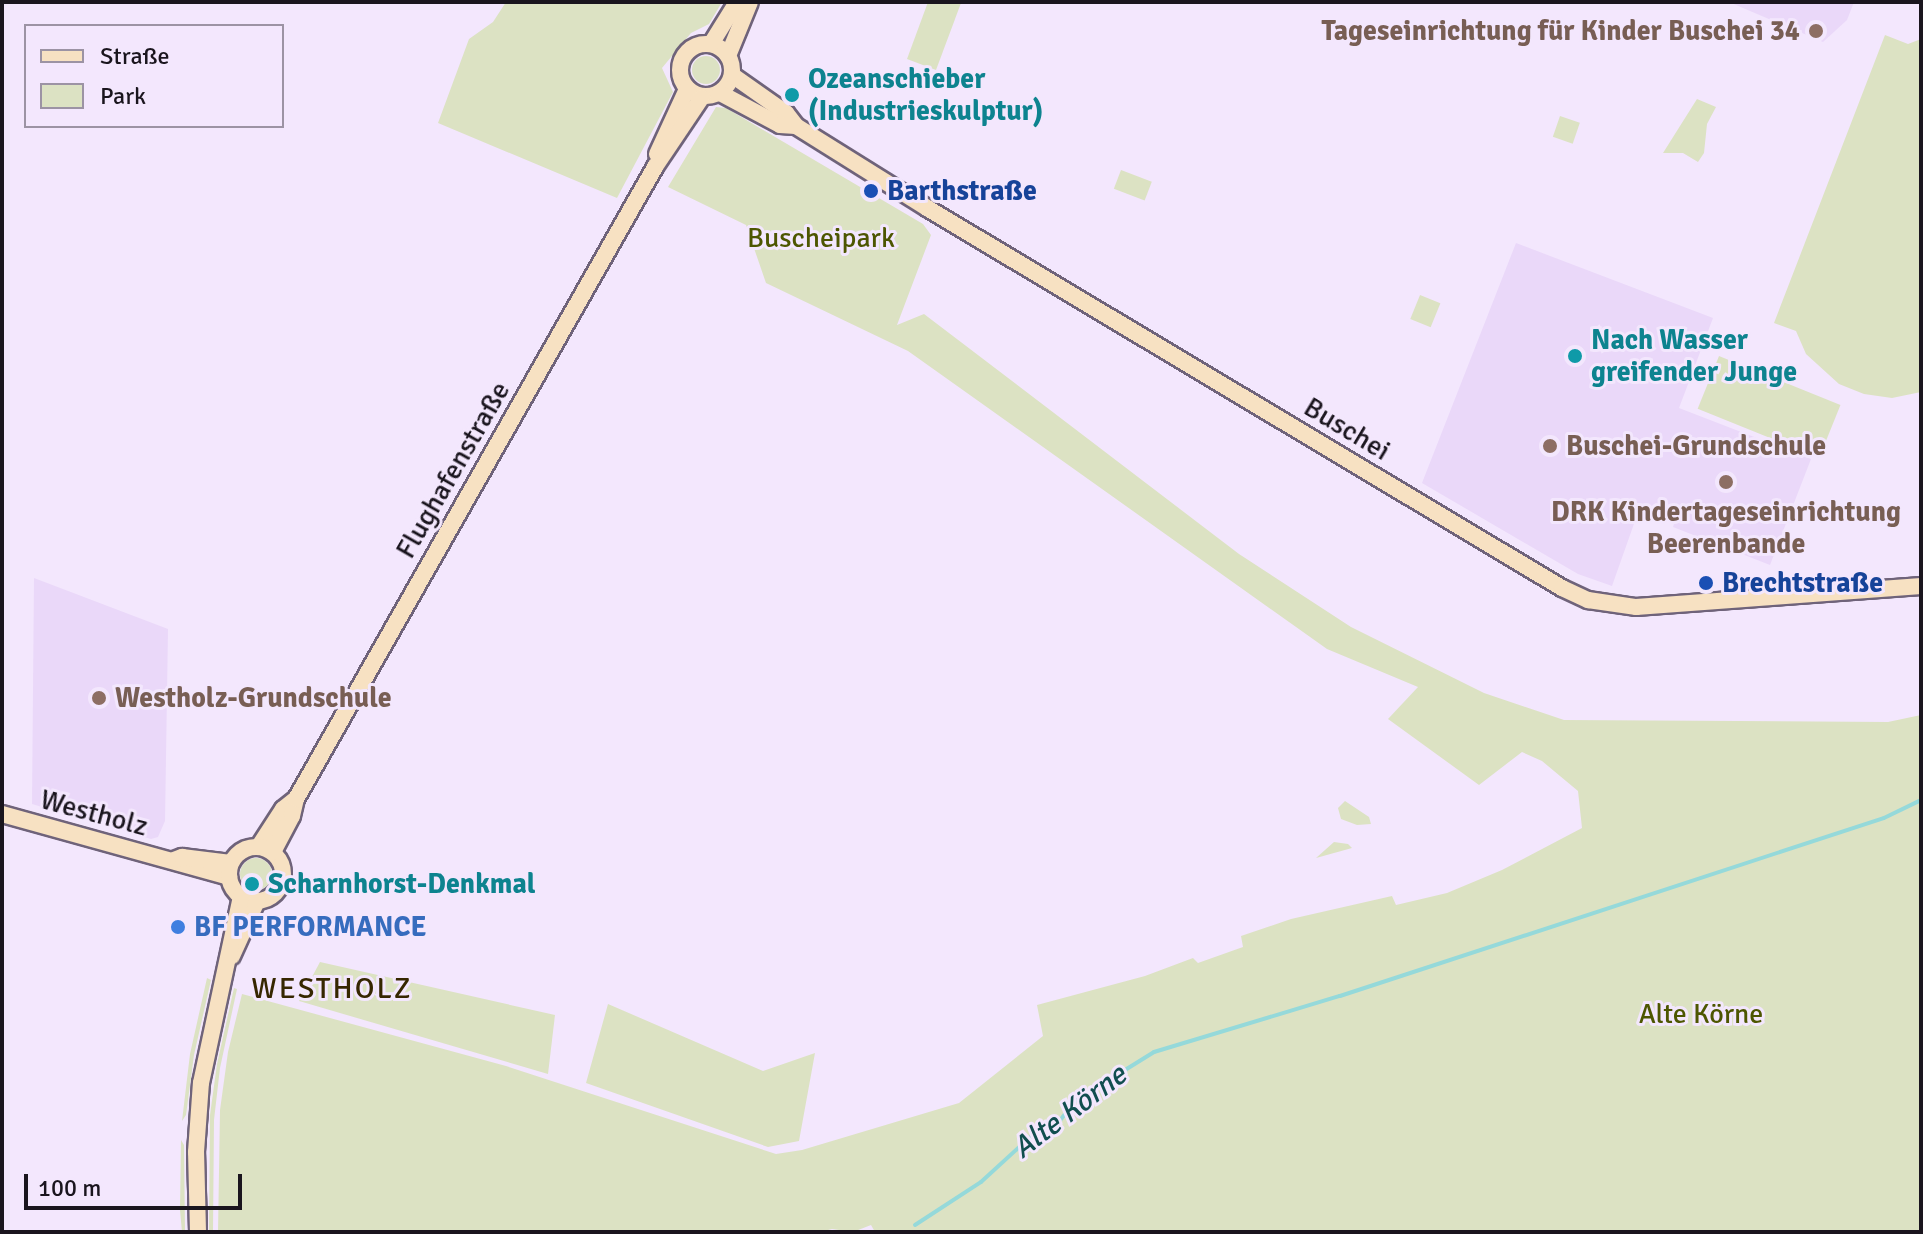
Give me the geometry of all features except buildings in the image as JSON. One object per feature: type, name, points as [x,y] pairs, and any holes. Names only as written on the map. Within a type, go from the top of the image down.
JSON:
[{"type":"main road","name":"Flughafenstraße","points":[[655,167],[658,151],[687,89],[679,71],[683,57],[693,47],[711,44],[737,2]]},
{"type":"main road","points":[[687,89],[702,97],[720,93],[732,75],[728,56],[750,2]]},
{"type":"main road","points":[[711,44],[728,56]]},
{"type":"main road","name":"Buschei","points":[[732,75],[786,113],[796,126],[1117,323],[1550,582],[1588,600],[1636,607],[1921,586]]},
{"type":"main road","name":"Buschei","points":[[720,93],[780,125],[796,126]]},
{"type":"main road","name":"Flughafenstraße","points":[[266,849],[292,816],[296,799],[655,167],[702,97]]},
{"type":"main road","name":"Westholz","points":[[2,814],[172,860],[180,867],[230,870]]},
{"type":"main road","points":[[266,849],[281,862],[283,880],[272,896],[249,898],[230,870],[241,851],[266,849]]},
{"type":"main road","points":[[198,1232],[196,1152],[201,1083],[229,960],[249,898]]},
{"type":"shaded area","name":"Tageseinrichtung für Kinder Buschei 34","points":[[1729,2],[1854,2],[1847,20],[1823,42]]},
{"type":"shaded area","name":"Buschei-Grundschule","points":[[1516,243],[1713,318],[1679,408],[1811,459],[1770,565],[1673,527],[1676,517],[1641,504],[1612,586],[1578,574],[1422,483]]},
{"type":"shaded area","name":"Westholz-Grundschule","points":[[34,578],[168,629],[165,821],[158,837],[151,839],[32,804]]},
{"type":"green space","points":[[506,2],[722,2],[709,24],[691,33],[662,68],[673,92],[617,198],[438,123],[469,39],[493,22]]},
{"type":"green space","points":[[928,2],[961,3],[936,70],[907,59]]},
{"type":"green space","points":[[1885,35],[1908,44],[1921,39],[1921,392],[1892,398],[1864,394],[1839,384],[1806,354],[1796,331],[1774,323]]},
{"type":"green space","points":[[706,56],[716,60],[720,70],[716,80],[706,84],[696,80],[692,70],[696,60]]},
{"type":"green space","points":[[1697,99],[1716,107],[1707,124],[1704,153],[1698,162],[1683,153],[1663,153]]},
{"type":"green space","name":"Alte Körne","points":[[716,107],[726,108],[923,224],[931,235],[897,325],[924,314],[1239,554],[1351,627],[1484,693],[1564,720],[1888,722],[1921,715],[1921,1232],[875,1232],[871,1225],[853,1232],[832,1229],[820,1232],[218,1232],[220,1110],[228,1052],[242,994],[506,1066],[776,1154],[802,1150],[959,1103],[1043,1036],[1037,1005],[1145,976],[1193,958],[1198,963],[1243,947],[1241,936],[1291,919],[1392,896],[1396,905],[1447,893],[1502,870],[1582,828],[1578,791],[1542,761],[1522,752],[1479,785],[1388,719],[1418,687],[1327,649],[908,351],[766,283],[746,225],[668,187]]},
{"type":"green space","points":[[1560,116],[1580,123],[1573,144],[1553,137]]},
{"type":"green space","points":[[1121,170],[1152,182],[1145,200],[1114,189]]},
{"type":"green space","points":[[1420,295],[1440,303],[1431,327],[1410,319]]},
{"type":"green space","points":[[1719,356],[1840,405],[1819,458],[1698,409]]},
{"type":"green space","points":[[1345,801],[1369,817],[1371,824],[1357,825],[1341,819],[1338,808]]},
{"type":"green space","points":[[1334,842],[1348,844],[1352,848],[1316,858]]},
{"type":"green space","points":[[256,858],[267,863],[272,874],[267,885],[256,890],[245,885],[240,874],[245,863]]},
{"type":"green space","points":[[320,962],[555,1015],[548,1074],[299,1001]]},
{"type":"green space","points":[[207,978],[211,980],[194,1055],[186,1115],[182,1121],[190,1054]]},
{"type":"green space","points":[[234,988],[237,989],[220,1068],[214,1120],[213,1232],[209,1232],[210,1115],[217,1064]]},
{"type":"green space","points":[[608,1004],[763,1071],[815,1053],[799,1141],[768,1147],[586,1083]]},
{"type":"green space","points":[[181,1140],[184,1145],[185,1232],[182,1232],[180,1210]]},
{"type":"waterway","name":"Alte Körne","points":[[915,1225],[981,1182],[1029,1138],[1058,1123],[1075,1101],[1154,1052],[1340,996],[1884,818],[1921,800]]},
{"type":"place","name":"Tageseinrichtung für Kinder Buschei 34","points":[[1816,31]]},
{"type":"place","name":"Ozeanschieber (Industrieskulptur)","points":[[792,95]]},
{"type":"place","name":"Barthstraße","points":[[871,191]]},
{"type":"place","name":"Nach Wasser greifender Junge","points":[[1575,356]]},
{"type":"place","name":"Buschei-Grundschule","points":[[1550,446]]},
{"type":"place","name":"DRK Kindertageseinrichtung Beerenbande","points":[[1726,482]]},
{"type":"place","name":"Brechtstraße","points":[[1706,583]]},
{"type":"place","name":"Westholz-Grundschule","points":[[99,698]]},
{"type":"place","name":"Scharnhorst-Denkmal","points":[[252,884]]},
{"type":"place","name":"BF PERFORMANCE","points":[[178,927]]},
{"type":"district","name":"WESTHOLZ","points":[[332,989]]},
{"type":"park label","name":"Buscheipark","points":[[821,238]]}]
